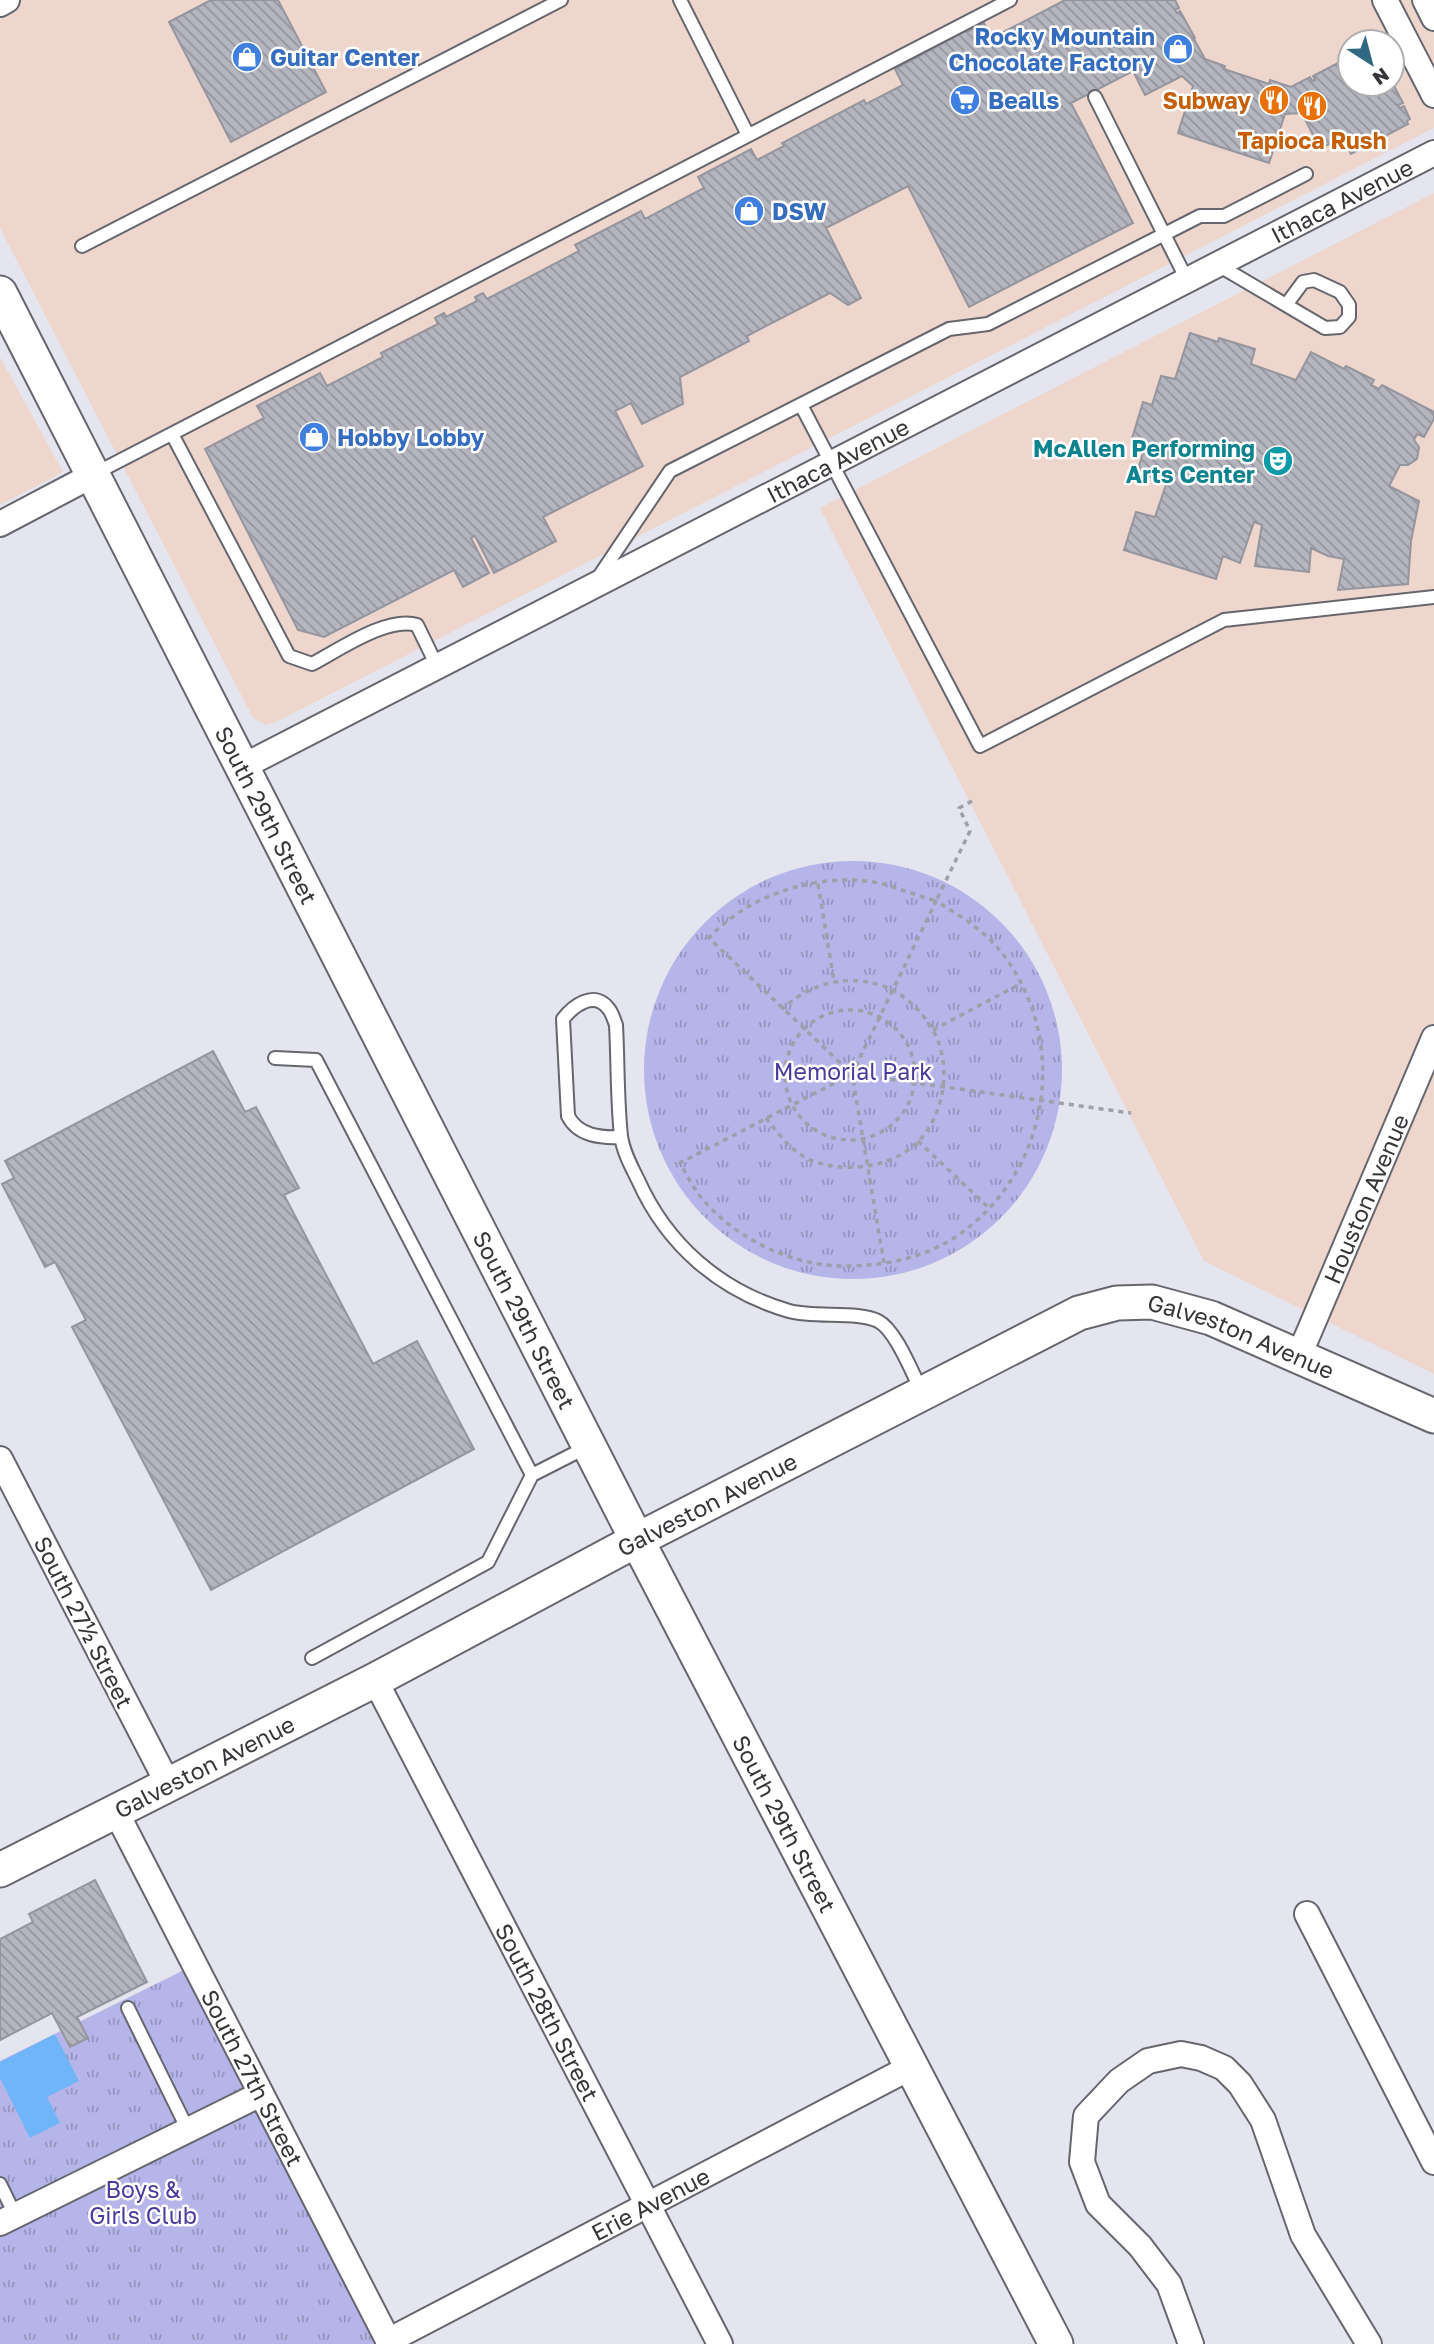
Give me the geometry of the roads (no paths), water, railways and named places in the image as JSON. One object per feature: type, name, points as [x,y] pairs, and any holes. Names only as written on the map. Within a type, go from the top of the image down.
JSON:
[{"type":"street","points":[[0,4],[7,0]]},
{"type":"street","points":[[1385,0],[1434,95]]},
{"type":"street","points":[[1424,0],[1434,18]]},
{"type":"street","name":"Ithaca Avenue","points":[[242,767],[1434,153]]},
{"type":"street","name":"South 29th Street","points":[[0,293],[637,1540],[1056,2344]]},
{"type":"street","points":[[2,519],[93,475]]},
{"type":"street","name":"Houston Avenue","points":[[1298,1358],[1434,1038]]},
{"type":"street","name":"Galveston Avenue","points":[[0,1870],[375,1680],[637,1540],[1079,1313],[1117,1303],[1152,1303],[1211,1318],[1434,1416]]},
{"type":"street","name":"South 27½ Street","points":[[0,1459],[168,1784]]},
{"type":"street","name":"South 28th Street","points":[[375,1680],[650,2204],[720,2344]]},
{"type":"street","name":"South 27th Street","points":[[115,1810],[389,2343]]},
{"type":"street","points":[[1307,1914],[1434,2162]]},
{"type":"street","points":[[1191,2344],[1169,2284],[1140,2246],[1098,2204],[1082,2162],[1086,2116],[1119,2081],[1147,2061],[1181,2054],[1201,2058],[1224,2068],[1240,2084],[1263,2120],[1303,2235],[1369,2344]]},
{"type":"street","name":"Erie Avenue","points":[[389,2343],[913,2066]]},
{"type":"street","points":[[8,2219],[261,2094]]},
{"type":"lane","points":[[82,246],[561,0]]},
{"type":"lane","points":[[680,0],[748,135]]},
{"type":"lane","points":[[93,475],[1010,0]]},
{"type":"lane","points":[[1095,97],[1187,281]]},
{"type":"lane","points":[[592,587],[670,471],[949,329],[988,324],[1200,216],[1224,216],[1306,174]]},
{"type":"lane","points":[[1218,264],[1286,305],[1325,328],[1340,327],[1349,317],[1349,305],[1340,292],[1314,280],[1303,282],[1286,305]]},
{"type":"lane","points":[[801,405],[980,746],[1224,620],[1434,597]]},
{"type":"lane","points":[[172,434],[289,656],[312,664],[389,624],[405,621],[417,625],[437,666]]},
{"type":"lane","points":[[621,1137],[604,1138],[587,1133],[573,1126],[568,1116],[563,1019],[572,1007],[586,1000],[599,1001],[608,1008],[616,1025],[621,1137],[644,1196],[681,1246],[699,1265],[738,1290],[787,1310],[879,1321],[892,1335],[923,1393]]},
{"type":"lane","points":[[275,1058],[316,1060],[532,1475]]},
{"type":"lane","points":[[312,1658],[488,1562],[532,1475],[590,1446]]},
{"type":"lane","points":[[128,2008],[188,2130]]},
{"type":"lane","points":[[0,2184],[8,2219]]},
{"type":"place","name":"Rocky Mountain Chocolate Factory","points":[[1178,49]]},
{"type":"place","name":"Guitar Center","points":[[247,57]]},
{"type":"place","name":"Bealls","points":[[965,100]]},
{"type":"place","name":"Subway","points":[[1274,100]]},
{"type":"place","name":"Tapioca Rush","points":[[1312,106]]},
{"type":"place","name":"DSW","points":[[749,211]]},
{"type":"place","name":"Hobby Lobby","points":[[314,437]]},
{"type":"place","name":"McAllen Performing Arts Center","points":[[1278,461]]},
{"type":"park label","name":"Memorial Park","points":[[853,1071]]},
{"type":"park label","name":"Boys & Girls Club","points":[[143,2202]]}]
